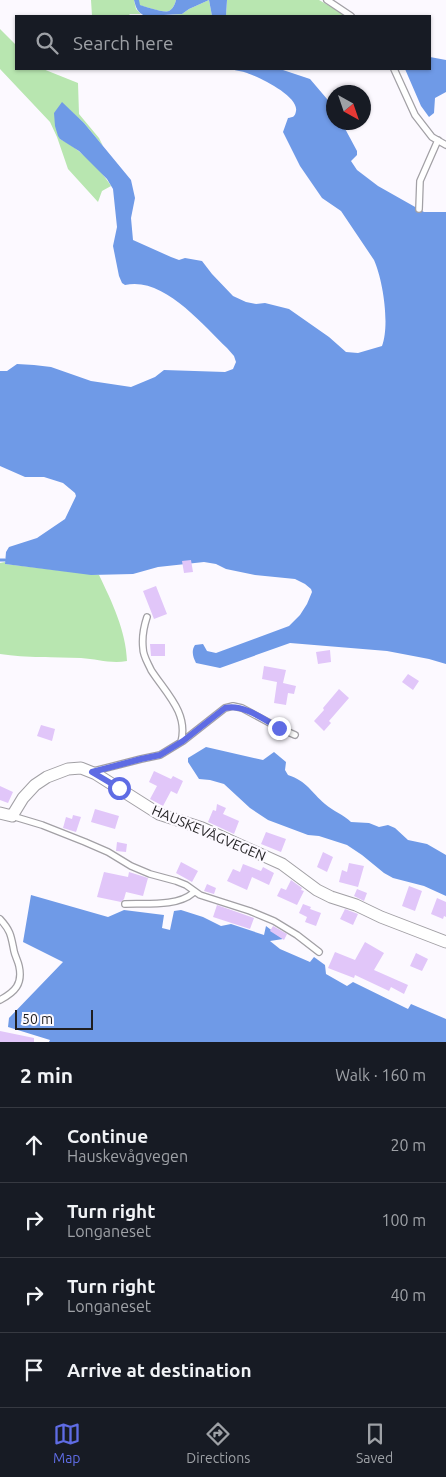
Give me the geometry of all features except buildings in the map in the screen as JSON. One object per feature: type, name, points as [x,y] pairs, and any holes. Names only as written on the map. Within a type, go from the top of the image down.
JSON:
[{"type":"street","name":"HAUSKEVÅGVEGEN","points":[[12,816],[34,785],[47,777],[68,769],[81,768],[92,772],[159,814],[202,828],[282,864],[317,890],[331,897],[356,905],[381,917],[446,942]]},
{"type":"street","points":[[0,813],[12,816]]},
{"type":"lane","points":[[327,0],[350,15]]},
{"type":"lane","points":[[394,70],[416,115],[426,130],[446,145]]},
{"type":"lane","points":[[419,209],[420,181],[438,140]]},
{"type":"lane","points":[[147,617],[143,648],[146,660],[180,715],[184,725],[181,742]]},
{"type":"lane","points":[[92,772],[160,755],[181,742],[225,708],[233,706],[242,708],[294,735]]},
{"type":"lane","points":[[12,816],[85,842],[150,874],[176,880],[200,896],[241,908],[274,922],[297,935],[319,952]]},
{"type":"lane","points":[[125,904],[179,902],[193,893],[193,890]]},
{"type":"lane","points":[[0,920],[8,927],[14,942],[14,950],[21,977],[16,990],[0,1000]]},
{"type":"green space","points":[[91,0],[134,0],[136,9],[141,14],[129,15],[92,15]]},
{"type":"green space","points":[[139,0],[176,0],[172,9],[166,11],[154,10],[139,5]]},
{"type":"green space","points":[[209,0],[212,15],[171,15],[182,14]]},
{"type":"green space","points":[[227,0],[319,0],[345,15],[226,15]]},
{"type":"green space","points":[[0,29],[15,44],[15,70],[46,70],[78,83],[79,114],[99,138],[103,146],[84,123],[62,103],[60,139],[74,147],[88,159],[111,186],[102,191],[98,202],[68,169],[50,122],[0,69]]},
{"type":"green space","points":[[5,562],[5,564],[99,575],[121,628],[127,661],[110,662],[81,658],[30,657],[0,654],[0,563]]},
{"type":"water","points":[[134,0],[139,0],[140,5],[155,10],[169,11],[176,0],[209,0],[182,14],[143,15],[137,10]]},
{"type":"water","points":[[209,0],[227,0],[226,15],[212,15]]},
{"type":"water","points":[[431,57],[446,60],[446,92],[435,98],[434,113],[429,117],[421,106],[405,70],[431,70]]},
{"type":"water","points":[[236,70],[283,70],[310,79],[326,98],[326,130],[346,130],[357,151],[357,155],[351,161],[357,170],[378,186],[424,212],[446,212],[446,664],[387,651],[290,643],[220,668],[196,663],[193,654],[195,645],[203,644],[207,651],[216,653],[289,626],[300,615],[307,604],[312,592],[311,589],[295,579],[255,575],[204,562],[158,567],[133,574],[91,575],[5,564],[6,552],[9,547],[37,538],[65,519],[76,496],[63,483],[44,477],[25,477],[0,466],[0,371],[7,371],[17,364],[51,367],[91,381],[131,387],[155,377],[164,370],[225,372],[233,369],[236,362],[234,356],[227,348],[181,304],[153,288],[139,284],[125,285],[122,283],[113,246],[117,227],[113,189],[107,179],[79,151],[58,136],[54,113],[62,102],[84,123],[131,180],[135,198],[131,218],[133,240],[179,260],[185,258],[202,261],[233,296],[246,302],[265,303],[289,309],[329,337],[346,352],[358,353],[382,346],[385,327],[383,290],[374,260],[341,211],[322,198],[300,166],[283,132],[288,118],[295,114],[295,105],[285,93],[260,79]]},
{"type":"water","points":[[206,747],[263,760],[274,752],[286,762],[285,770],[288,775],[300,780],[331,809],[351,822],[369,823],[379,827],[388,825],[395,828],[408,840],[427,844],[446,855],[446,896],[424,886],[393,878],[347,845],[319,836],[308,835],[268,820],[250,808],[224,784],[199,779],[188,762],[188,758]]},
{"type":"water","points":[[31,895],[108,917],[124,910],[164,915],[162,928],[170,930],[174,911],[181,910],[203,917],[221,926],[231,924],[264,935],[266,926],[283,939],[270,941],[280,949],[310,962],[314,957],[325,965],[326,974],[347,986],[353,982],[408,1009],[411,1004],[446,1019],[446,1042],[49,1042],[50,1040],[8,1027],[9,1018],[63,962],[23,942]]},
{"type":"waterway","points":[[0,560],[5,560]]},
{"type":"route","points":[[119,788],[92,772],[160,755],[183,741],[225,708],[233,706],[242,708],[279,728]]}]
